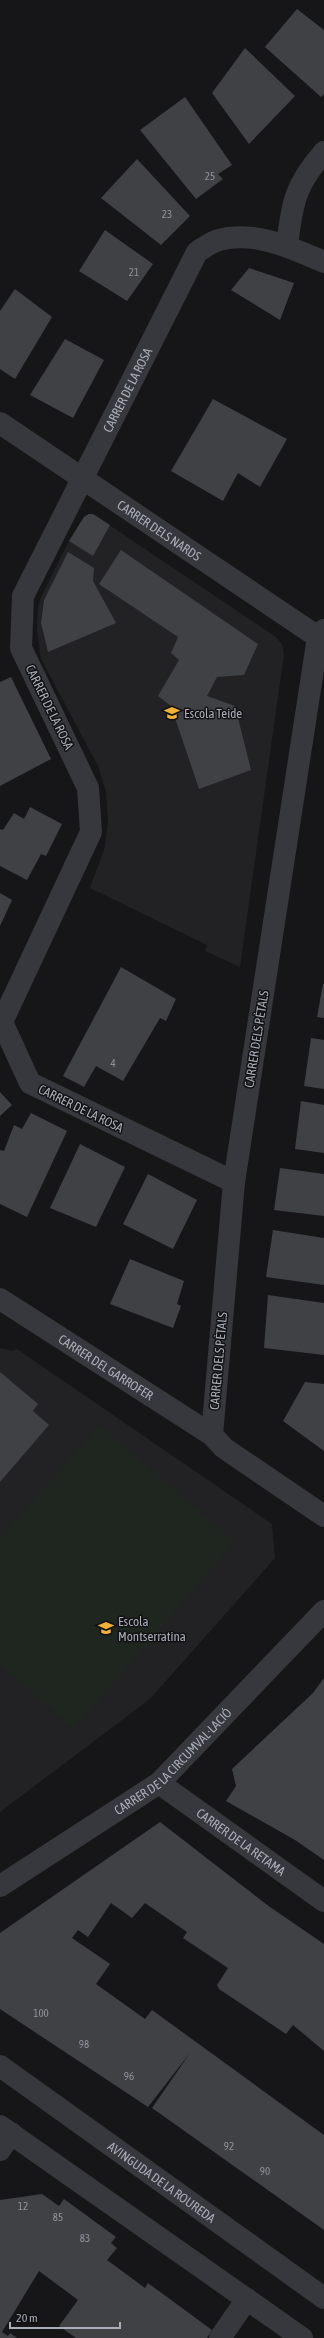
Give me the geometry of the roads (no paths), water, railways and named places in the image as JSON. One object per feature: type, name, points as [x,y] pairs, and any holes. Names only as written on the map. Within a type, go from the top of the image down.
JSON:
[{"type":"street","points":[[286,246],[292,204],[298,189],[310,168],[324,152]]},
{"type":"street","name":"CARRER DE LA ROSA","points":[[234,1182],[30,1082],[2,1022],[91,832],[88,788],[21,648],[23,596],[84,479],[197,252],[217,240],[239,236],[286,246],[324,262]]},
{"type":"street","name":"CARRER DELS NARDS","points":[[0,423],[321,633]]},
{"type":"street","name":"CARRER DELS PÈTALS","points":[[218,1441],[234,1182],[321,633]]},
{"type":"street","name":"CARRER DEL GARROFER","points":[[0,1299],[218,1441],[324,1516]]},
{"type":"street","name":"CARRER DE LA CIRCUMVAL·LACIÓ","points":[[0,1886],[159,1783],[324,1610]]},
{"type":"street","name":"CARRER DE LA RETAMA","points":[[159,1783],[324,1901]]},
{"type":"street","name":"AVINGUDA DE LA ROUREDA","points":[[0,2066],[324,2298]]},
{"type":"street","points":[[4,2136],[247,2299],[302,2338]]},
{"type":"street","points":[[220,2338],[247,2299]]},
{"type":"place","name":"Escola Teide","points":[[172,713]]},
{"type":"place","name":"Escola Montserratina","points":[[106,1628]]}]
